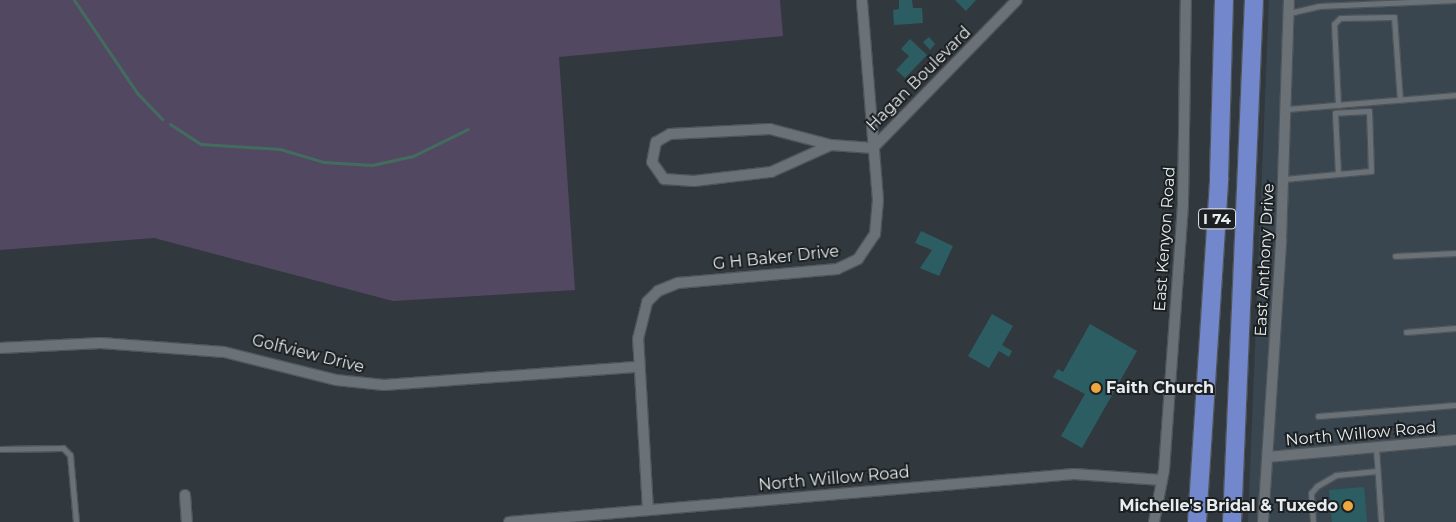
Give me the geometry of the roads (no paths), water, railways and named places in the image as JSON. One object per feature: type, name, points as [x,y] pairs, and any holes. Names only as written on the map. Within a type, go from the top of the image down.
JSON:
[{"type":"highway","name":"I 74","points":[[1197,522],[1219,178],[1224,0]]},
{"type":"highway","name":"I 74","points":[[1221,522],[1240,344],[1254,0]]},
{"type":"highway","points":[[1232,522],[1240,344]]},
{"type":"highway","points":[[1186,522],[1202,437]]},
{"type":"street","name":"G H Baker Drive","points":[[648,510],[638,367],[639,319],[658,291],[689,282],[837,269],[858,260],[871,244],[878,219],[862,0]]},
{"type":"street","name":"Hagan Boulevard","points":[[831,145],[753,176],[672,182],[658,175],[652,162],[659,138],[678,133],[770,129],[831,145],[873,148],[1017,0]]},
{"type":"street","name":"East Kenyon Road","points":[[1154,522],[1162,480],[1183,204],[1186,0]]},
{"type":"street","name":"East Anthony Drive","points":[[1263,522],[1284,179],[1289,0]]},
{"type":"street","name":"Golfview Drive","points":[[0,348],[101,343],[224,352],[336,380],[384,385],[638,367]]},
{"type":"street","name":"North Willow Road","points":[[1268,457],[1456,440]]},
{"type":"street","name":"North Willow Road","points":[[509,522],[1074,474],[1162,480]]},
{"type":"street","points":[[185,495],[186,522]]},
{"type":"lane","points":[[1289,13],[1319,6],[1456,0]]},
{"type":"lane","points":[[1338,105],[1334,24],[1340,18],[1394,17],[1400,100]]},
{"type":"lane","points":[[1286,109],[1456,95]]},
{"type":"lane","points":[[1284,179],[1338,174],[1374,167],[1369,111],[1335,113],[1338,174]]},
{"type":"lane","points":[[1395,256],[1456,253]]},
{"type":"lane","points":[[1406,332],[1456,328]]},
{"type":"lane","points":[[1318,416],[1456,405]]},
{"type":"lane","points":[[1376,447],[1381,522]]},
{"type":"lane","points":[[0,449],[63,448],[70,455],[76,522]]},
{"type":"lane","points":[[1314,522],[1311,493],[1317,486],[1336,475],[1377,471]]},
{"type":"waterway","points":[[74,0],[138,94],[162,119]]},
{"type":"waterway","points":[[170,124],[201,144],[280,149],[324,162],[372,165],[413,156],[468,129]]},
{"type":"place","name":"Faith Church","points":[[1096,388]]},
{"type":"place","name":"Michelle's Bridal & Tuxedo","points":[[1348,506]]}]
